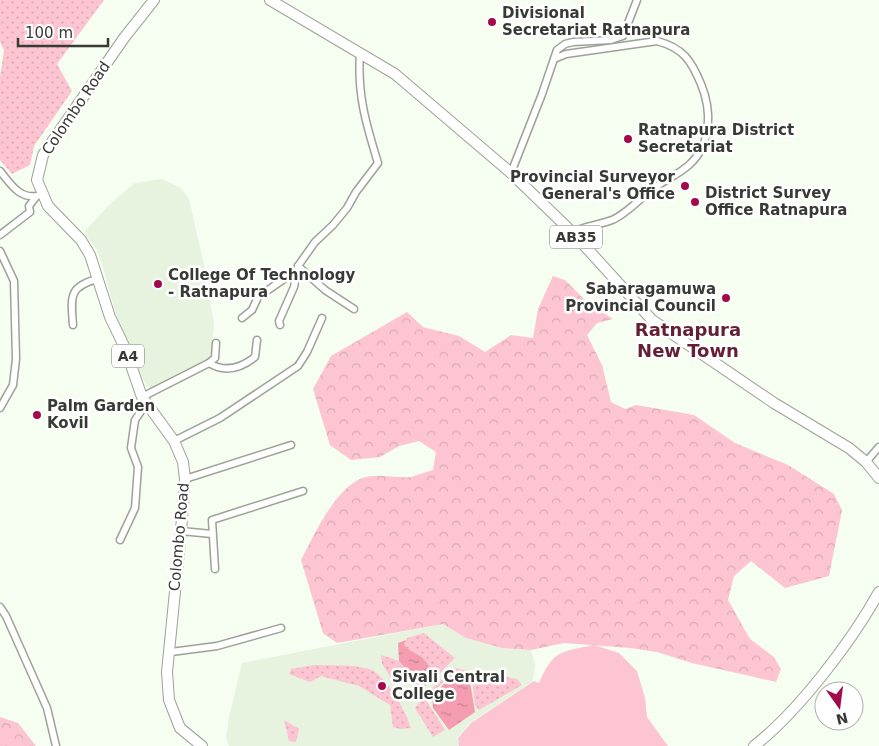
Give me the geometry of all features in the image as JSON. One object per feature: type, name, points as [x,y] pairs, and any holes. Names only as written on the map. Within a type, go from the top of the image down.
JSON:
[{"type":"main road","name":"Colombo Road","points":[[154,0],[124,38],[43,155],[37,180],[39,196],[81,240],[90,255],[110,317],[125,348],[144,400],[174,441],[183,462],[185,479],[182,531],[171,652],[167,672],[169,700],[173,715],[180,728],[202,746]]},
{"type":"main road","name":"AB35","points":[[270,0],[395,74],[511,173],[572,232],[652,320],[774,403],[849,448],[866,462],[879,478]]},
{"type":"main road","points":[[754,746],[768,735],[806,694],[860,624],[879,592]]},
{"type":"street","points":[[511,173],[557,50],[565,44],[611,40],[623,36],[637,0]]},
{"type":"street","points":[[554,59],[566,54],[657,41],[672,45],[681,51],[695,69],[706,97],[708,112],[705,140],[689,165],[654,188],[612,220],[584,226],[572,232]]},
{"type":"street","points":[[242,318],[252,310],[258,297],[297,268],[315,242],[347,208],[356,192],[378,163],[362,108],[358,79],[360,54]]},
{"type":"street","points":[[0,170],[18,194],[39,196]]},
{"type":"street","points":[[0,235],[30,212],[29,206],[39,196]]},
{"type":"street","points":[[0,251],[14,281],[16,359],[13,385],[0,408]]},
{"type":"street","points":[[297,268],[325,290],[354,309]]},
{"type":"street","points":[[280,325],[279,321],[294,287],[297,268]]},
{"type":"street","points":[[73,325],[72,302],[75,288],[83,282],[98,279]]},
{"type":"street","points":[[174,441],[220,418],[298,366],[307,352],[322,318]]},
{"type":"street","points":[[209,363],[217,368],[227,370],[249,362],[255,357],[257,340]]},
{"type":"street","points":[[120,540],[135,508],[138,467],[132,448],[135,420],[144,400],[209,363],[215,358],[216,343]]},
{"type":"street","points":[[185,479],[291,446]]},
{"type":"street","points":[[866,462],[879,447]]},
{"type":"street","points":[[215,569],[212,520],[303,491]]},
{"type":"street","points":[[182,531],[212,534]]},
{"type":"street","points":[[0,607],[6,616],[47,708],[56,746]]},
{"type":"street","points":[[171,652],[217,646],[281,628]]},
{"type":"shaded area","name":"College Of Technology - Ratnapura","points":[[162,179],[181,188],[189,199],[204,265],[214,324],[211,356],[151,390],[146,385],[120,329],[102,264],[96,248],[86,236],[85,231],[111,203],[135,183]]},
{"type":"shaded area","name":"Sivali Central College","points":[[443,624],[466,638],[502,648],[531,650],[535,665],[533,681],[470,723],[457,738],[459,746],[229,746],[226,738],[229,717],[242,663]]},
{"type":"green space","points":[[0,0],[104,0],[57,64],[72,91],[34,146],[30,165],[12,174],[0,160],[0,77],[4,51],[0,41]]},
{"type":"green space","points":[[553,276],[565,280],[588,303],[613,319],[597,323],[587,335],[602,365],[611,402],[625,409],[636,405],[694,415],[735,443],[788,465],[834,494],[842,510],[829,576],[785,588],[751,561],[734,576],[728,600],[750,639],[774,657],[781,669],[776,682],[692,663],[657,652],[630,648],[564,643],[531,650],[502,648],[466,638],[443,624],[337,643],[323,633],[301,560],[333,503],[351,485],[366,477],[411,477],[433,470],[436,452],[419,441],[399,446],[380,457],[351,460],[330,445],[313,389],[331,356],[407,312],[423,327],[459,336],[485,352],[511,335],[533,338],[538,309]]},
{"type":"green space","points":[[424,633],[455,658],[429,684],[425,681],[431,669],[427,663],[403,645],[407,638]]},
{"type":"green space","points":[[594,645],[619,653],[637,671],[645,698],[647,717],[668,746],[459,746],[458,738],[471,723],[534,681],[539,683],[549,664],[559,654]]},
{"type":"green space","points":[[381,655],[399,661],[423,688],[421,690],[403,673],[391,678],[382,664]]},
{"type":"green space","points":[[315,665],[356,666],[375,672],[394,694],[411,728],[400,729],[393,727],[390,705],[359,686],[321,676],[310,682],[289,674],[291,669]]},
{"type":"green space","points":[[454,668],[517,679],[522,685],[479,710],[475,705],[472,680],[444,681],[429,697],[425,695]]},
{"type":"green space","points":[[424,697],[445,730],[433,737],[415,708]]},
{"type":"green space","points":[[0,717],[18,723],[36,746],[0,746]]},
{"type":"green space","points":[[284,720],[299,729],[296,742],[289,741]]},
{"type":"water","points":[[406,640],[404,645],[421,656],[431,669],[425,681],[426,686],[418,682],[399,661],[398,643]]},
{"type":"water","points":[[470,682],[475,712],[449,730],[433,708],[432,696],[444,684]]},
{"type":"place","name":"Divisional Secretariat Ratnapura","points":[[492,22]]},
{"type":"place","name":"Ratnapura District Secretariat","points":[[628,139]]},
{"type":"place","name":"Provincial Surveyor General's Office","points":[[685,186]]},
{"type":"place","name":"District Survey Office Ratnapura","points":[[695,202]]},
{"type":"place","name":"College Of Technology - Ratnapura","points":[[158,284]]},
{"type":"place","name":"Sabaragamuwa Provincial Council","points":[[726,298]]},
{"type":"place","name":"Palm Garden Kovil","points":[[37,415]]},
{"type":"place","name":"Sivali Central College","points":[[382,686]]},
{"type":"district","name":"Ratnapura New Town","points":[[688,339]]}]
